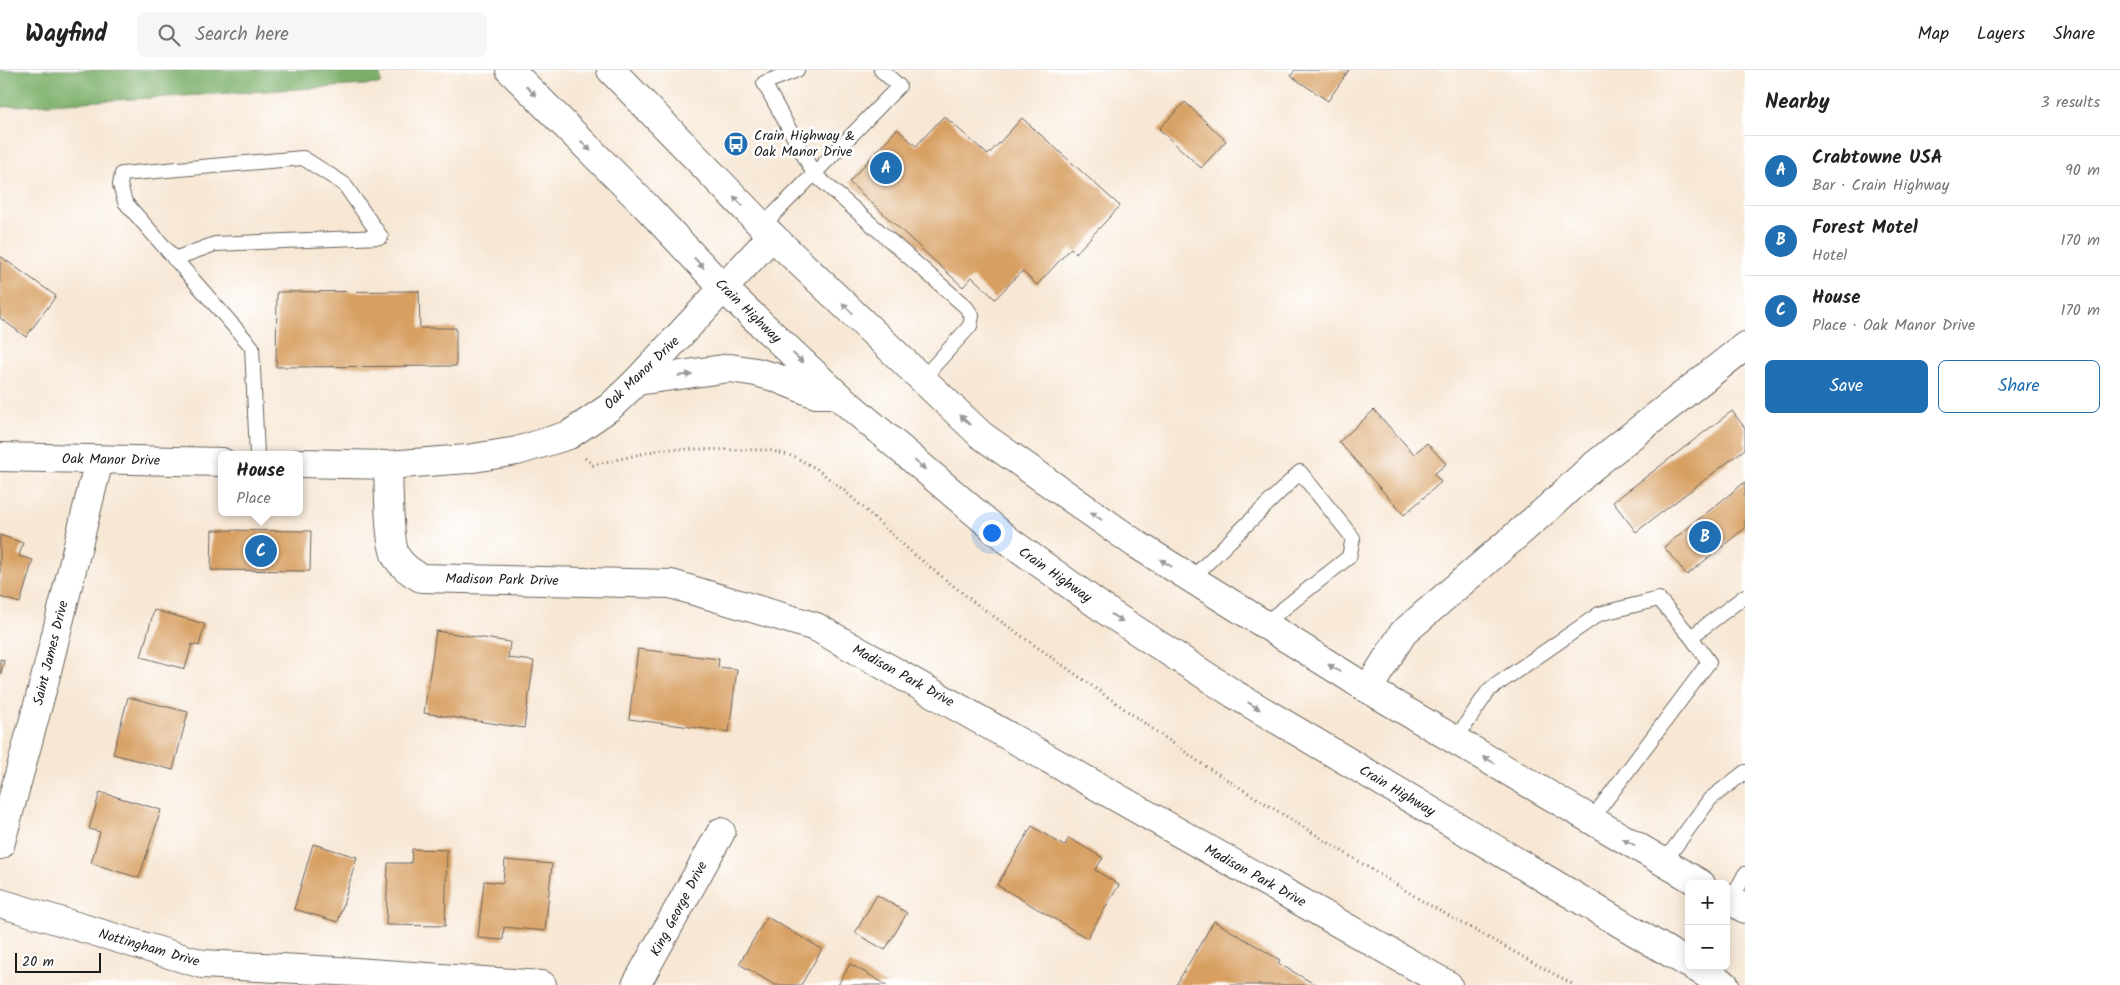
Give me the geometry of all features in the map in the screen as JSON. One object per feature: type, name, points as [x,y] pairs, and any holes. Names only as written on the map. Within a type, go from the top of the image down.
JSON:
[{"type":"street","name":"Crain Highway","points":[[510,70],[645,205],[724,289],[836,394],[1009,541],[1111,614],[1234,694],[1685,962]]},
{"type":"street","points":[[611,70],[767,231],[981,435],[1136,544],[1191,579],[1368,689],[1694,880]]},
{"type":"street","name":"Oak Manor Drive","points":[[303,463],[388,465],[468,459],[517,451],[569,435],[610,407],[637,381],[724,289],[767,231]]},
{"type":"street","points":[[1368,689],[1403,633],[1591,468],[1745,346]]},
{"type":"street","points":[[637,381],[695,374],[718,368],[730,368],[765,374],[816,394],[836,394]]},
{"type":"street","name":"Oak Manor Drive","points":[[0,457],[218,462]]},
{"type":"street","name":"Saint James Drive","points":[[0,845],[45,679],[99,460]]},
{"type":"street","name":"Madison Park Drive","points":[[388,465],[392,541],[396,557],[409,571],[421,578],[671,584],[816,627],[1448,985]]},
{"type":"street","name":"King George Drive","points":[[636,985],[721,832]]},
{"type":"street","name":"Nottingham Drive","points":[[0,903],[202,964],[356,972],[542,985]]},
{"type":"street","points":[[1700,970],[1725,985]]},
{"type":"lane","points":[[797,70],[764,83],[814,174],[966,307],[972,316],[970,326],[922,379]]},
{"type":"lane","points":[[767,231],[814,174],[899,86],[881,70]]},
{"type":"lane","points":[[174,259],[215,244],[381,237],[344,184],[303,158],[122,174],[120,185],[125,202],[174,259],[252,346],[257,451]]},
{"type":"lane","points":[[1191,579],[1300,472],[1353,538],[1349,557],[1264,624]]},
{"type":"lane","points":[[1691,637],[1745,596]]},
{"type":"lane","points":[[1455,740],[1489,690],[1599,614],[1659,598],[1709,662],[1591,820]]},
{"type":"lane","points":[[1664,862],[1710,799],[1745,772]]},
{"type":"lane","points":[[1734,903],[1745,874]]},
{"type":"path","points":[[569,435],[585,458],[593,465],[663,449],[714,449],[769,450],[795,457],[817,469],[846,492],[910,551],[975,603],[1204,766],[1424,902],[1574,985]]},
{"type":"green space","points":[[0,70],[380,70],[381,84],[0,107]]},
{"type":"building","points":[[1295,70],[1349,70],[1328,101],[1291,76]]},
{"type":"building","points":[[1185,102],[1226,141],[1201,168],[1159,129]]},
{"type":"building","points":[[944,116],[988,155],[1022,118],[1120,206],[1076,253],[1071,248],[1037,285],[1022,271],[995,299],[972,277],[963,287],[849,182],[897,129],[916,146]]},
{"type":"building","points":[[0,256],[56,296],[26,337],[0,318]]},
{"type":"building","points":[[419,291],[420,328],[456,328],[456,366],[276,367],[277,292]]},
{"type":"building","points":[[1374,410],[1414,454],[1427,443],[1446,464],[1434,474],[1441,482],[1404,515],[1339,442]]},
{"type":"building","points":[[1732,411],[1745,428],[1745,449],[1636,532],[1613,502]]},
{"type":"building","points":[[1745,482],[1745,528],[1687,575],[1664,547]]},
{"type":"building","points":[[212,530],[311,531],[310,571],[211,570]]},
{"type":"building","points":[[0,535],[23,543],[19,556],[33,560],[20,603],[0,597]]},
{"type":"building","points":[[154,610],[205,624],[199,646],[192,644],[185,669],[141,657]]},
{"type":"building","points":[[436,631],[510,642],[508,658],[534,661],[524,728],[424,713]]},
{"type":"building","points":[[638,649],[719,659],[718,667],[737,669],[729,732],[629,719]]},
{"type":"building","points":[[0,659],[4,660],[1,673],[0,673]]},
{"type":"building","points":[[128,697],[188,712],[173,770],[113,754]]},
{"type":"building","points":[[100,792],[161,810],[139,878],[91,863],[100,832],[89,829]]},
{"type":"building","points":[[1032,826],[1064,846],[1069,838],[1103,858],[1095,870],[1119,885],[1087,938],[997,885]]},
{"type":"building","points":[[313,844],[357,857],[338,922],[294,909]]},
{"type":"building","points":[[412,849],[447,850],[445,926],[386,925],[388,863],[411,863]]},
{"type":"building","points":[[505,860],[552,864],[545,931],[504,927],[503,940],[478,938],[484,881],[503,883]]},
{"type":"building","points":[[877,895],[907,913],[885,950],[855,933]]},
{"type":"building","points":[[767,917],[822,949],[801,985],[775,985],[739,964]]},
{"type":"building","points":[[1214,921],[1280,960],[1278,963],[1316,985],[1176,985]]},
{"type":"building","points":[[850,964],[887,985],[838,985]]},
{"type":"place","name":"Crain Highway & Oak Manor Drive","points":[[736,144]]},
{"type":"place","name":"Crabtowne USA","points":[[886,168]]},
{"type":"place","name":"Forest Motel","points":[[1705,537]]},
{"type":"place","name":"House","points":[[261,551]]}]
